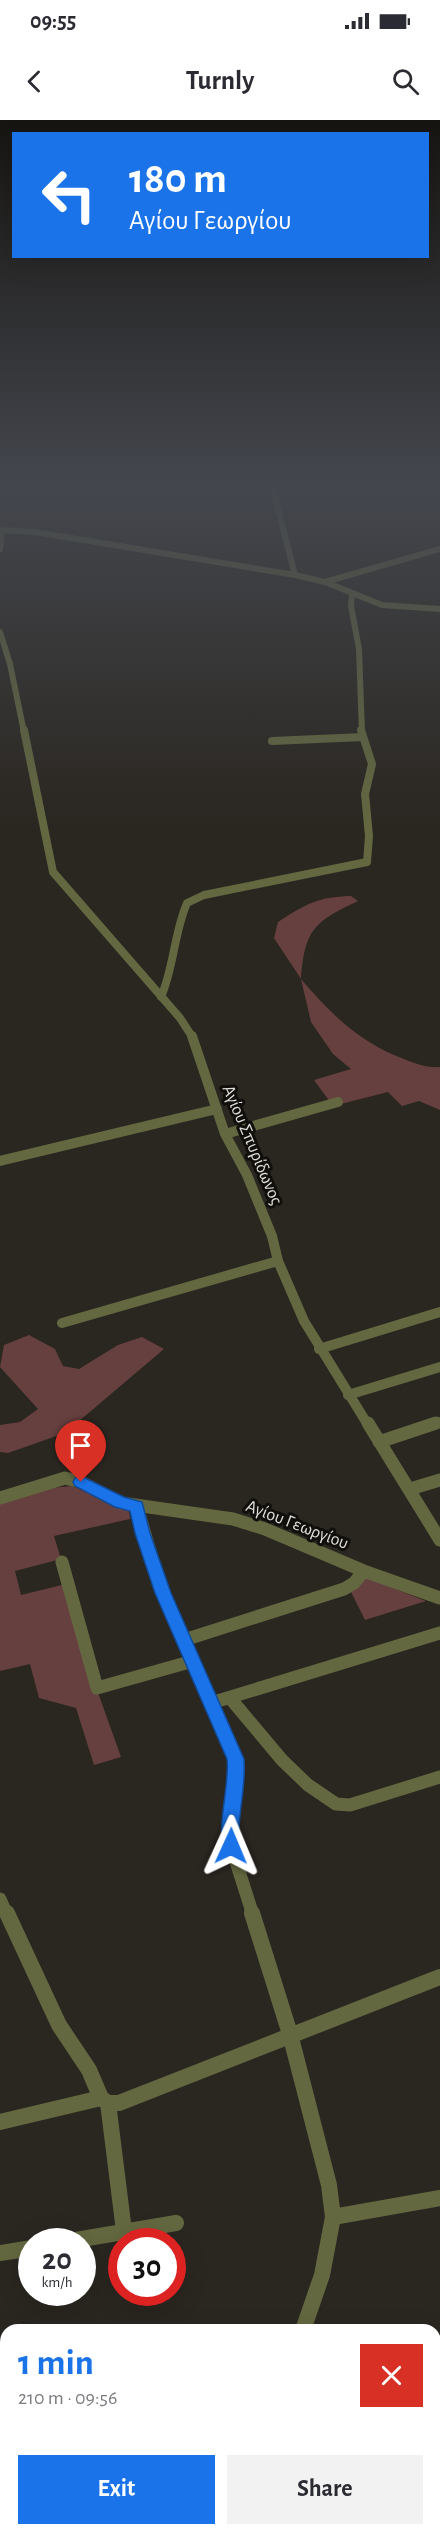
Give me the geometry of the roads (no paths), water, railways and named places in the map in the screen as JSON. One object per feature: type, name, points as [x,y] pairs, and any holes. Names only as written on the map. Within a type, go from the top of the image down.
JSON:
[{"type":"street","points":[[161,997],[168,981],[182,912],[196,897],[367,862],[369,836],[365,794],[372,764],[363,737],[359,711],[359,650],[351,602]]},
{"type":"street","points":[[372,602],[382,605],[440,609]]},
{"type":"street","name":"Αγίου Σπυρίδωνος","points":[[0,632],[10,664],[53,872],[180,1018],[193,1038],[225,1134],[247,1175],[273,1236],[278,1262],[295,1302],[319,1349],[440,1540]]},
{"type":"street","points":[[272,741],[363,737]]},
{"type":"street","points":[[225,1134],[338,1102]]},
{"type":"street","points":[[0,1161],[217,1109]]},
{"type":"street","points":[[62,1323],[278,1262]]},
{"type":"street","points":[[319,1349],[440,1312]]},
{"type":"street","points":[[348,1395],[440,1367]]},
{"type":"street","points":[[379,1442],[440,1422]]},
{"type":"street","name":"Αγίου Γεωργίου","points":[[0,1498],[65,1478],[81,1482],[121,1503],[234,1519],[269,1530],[364,1571],[440,1598]]},
{"type":"street","points":[[410,1490],[440,1480]]},
{"type":"street","points":[[137,1507],[151,1561],[235,1759],[237,1777],[230,1829],[231,1846],[290,2034],[329,2185],[333,2217],[322,2275],[305,2324]]},
{"type":"street","points":[[62,1562],[97,1688],[193,1661]]},
{"type":"street","points":[[184,1640],[344,1589],[354,1583],[364,1571]]},
{"type":"street","points":[[212,1703],[440,1633]]},
{"type":"street","points":[[230,1698],[282,1760],[308,1785],[336,1804],[350,1805],[440,1777]]},
{"type":"street","points":[[0,1899],[54,2016],[89,2070],[104,2100],[124,2228]]},
{"type":"street","points":[[0,2122],[104,2100],[119,2103],[440,1977]]},
{"type":"street","points":[[333,2217],[440,2198]]},
{"type":"street","points":[[144,2228],[176,2223]]},
{"type":"street","points":[[0,2253],[18,2250]]}]
